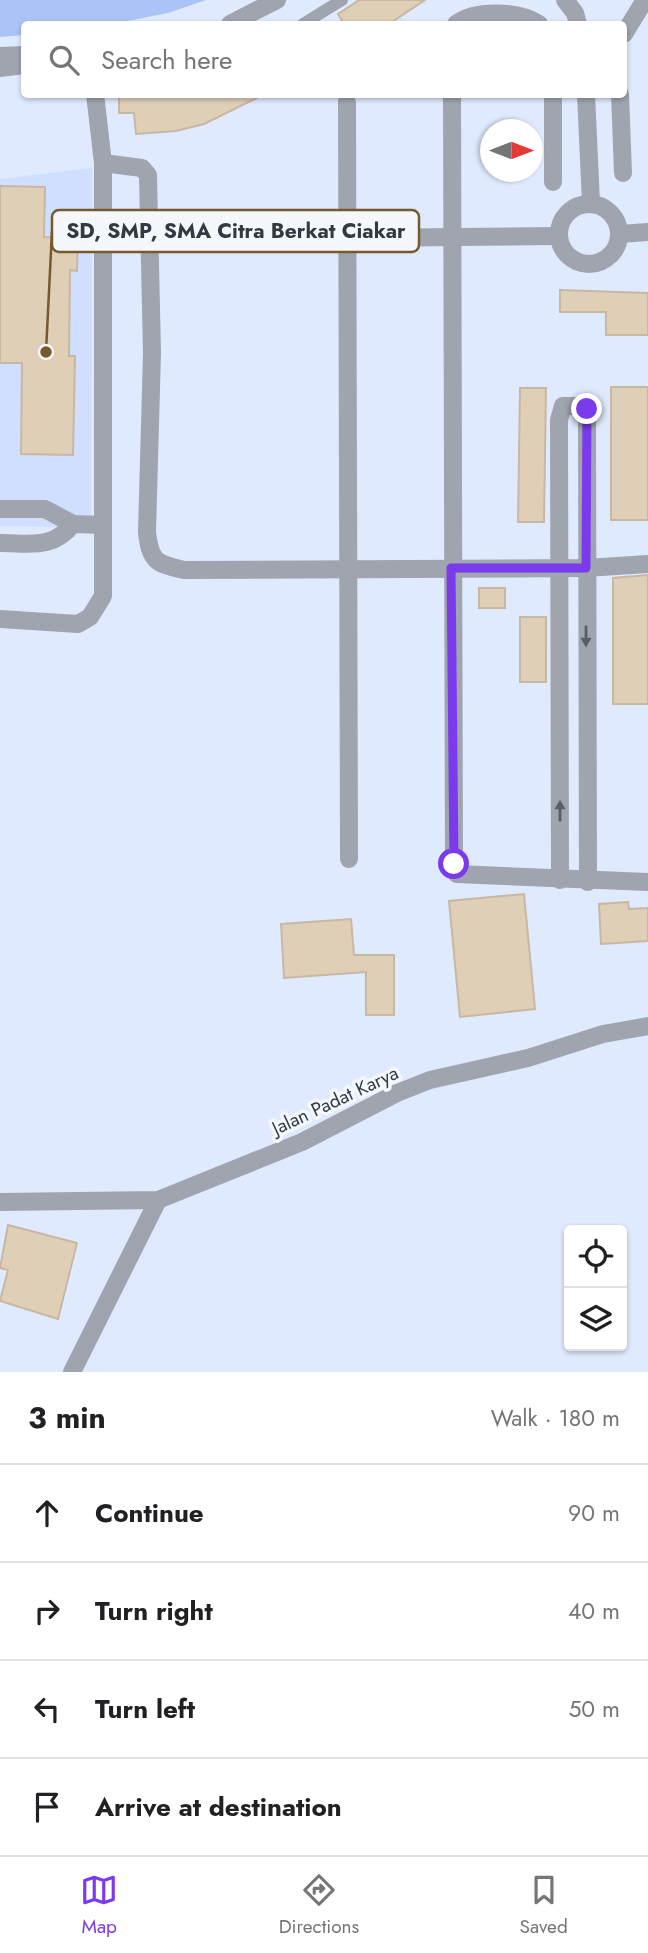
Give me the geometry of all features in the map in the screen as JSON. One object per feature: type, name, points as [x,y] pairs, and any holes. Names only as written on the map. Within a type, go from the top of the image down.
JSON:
[{"type":"street","points":[[236,21],[277,0]]},
{"type":"street","points":[[565,0],[575,13],[577,21]]},
{"type":"street","points":[[627,30],[644,4]]},
{"type":"street","points":[[461,21],[470,15],[527,17],[534,21]]},
{"type":"street","points":[[0,56],[21,55]]},
{"type":"street","points":[[0,619],[78,624],[90,617],[103,596],[103,163],[95,98]]},
{"type":"street","points":[[452,98],[451,568],[454,870],[457,874],[588,882],[648,882]]},
{"type":"street","points":[[553,98],[553,182]]},
{"type":"street","points":[[586,98],[591,203]]},
{"type":"street","points":[[620,98],[623,173]]},
{"type":"street","points":[[347,102],[349,859]]},
{"type":"street","points":[[103,163],[142,168],[148,174],[152,353],[147,532],[149,551],[162,565],[184,570],[586,568],[648,564]]},
{"type":"street","points":[[591,203],[611,213],[620,234],[613,253],[596,264],[575,261],[561,246],[559,236],[564,216],[580,204],[591,203]]},
{"type":"street","points":[[620,234],[648,232]]},
{"type":"street","points":[[241,239],[559,236]]},
{"type":"street","points":[[560,880],[559,420],[561,408],[565,405],[587,409],[588,882]]},
{"type":"street","points":[[0,509],[45,509],[73,524],[103,526]]},
{"type":"street","points":[[0,543],[45,544],[58,540],[73,524]]},
{"type":"street","name":"Jalan Padat Karya","points":[[0,1202],[158,1199],[302,1142],[397,1093],[430,1080],[528,1058],[603,1034],[648,1026]]},
{"type":"street","points":[[72,1372],[158,1199]]},
{"type":"lane","points":[[308,21],[342,0]]},
{"type":"lane","points":[[0,71],[21,68]]},
{"type":"shaded area","points":[[0,0],[206,0],[168,13],[127,21],[21,21],[21,35],[0,37]]},
{"type":"shaded area","points":[[92,168],[91,528],[0,526],[0,179]]},
{"type":"building","points":[[359,0],[425,0],[394,21],[342,21],[338,14]]},
{"type":"building","points":[[119,98],[257,98],[204,124],[176,131],[136,134],[134,113],[119,113]]},
{"type":"building","points":[[0,186],[45,187],[44,237],[78,238],[77,271],[70,270],[69,356],[75,356],[73,455],[21,454],[22,363],[0,363]]},
{"type":"building","points":[[560,290],[648,293],[648,335],[606,335],[606,312],[560,312]]},
{"type":"building","points":[[611,387],[648,387],[648,520],[611,520]]},
{"type":"building","points":[[520,388],[546,388],[544,522],[518,522]]},
{"type":"building","points":[[648,575],[648,704],[613,704],[613,578]]},
{"type":"building","points":[[479,588],[505,588],[505,608],[479,608]]},
{"type":"building","points":[[520,617],[546,617],[546,682],[520,682]]},
{"type":"building","points":[[524,894],[535,1009],[460,1017],[449,901]]},
{"type":"building","points":[[628,902],[629,909],[648,908],[648,941],[601,944],[599,904]]},
{"type":"building","points":[[351,919],[354,955],[394,955],[394,1015],[366,1015],[366,972],[284,978],[281,924]]},
{"type":"building","points":[[8,1225],[77,1243],[58,1319],[0,1301],[8,1270],[0,1268]]},
{"type":"place","name":"SD, SMP, SMA Citra Berkat Ciakar","points":[[46,352]]},
{"type":"route","points":[[454,864],[451,568],[586,568],[587,409]]}]
